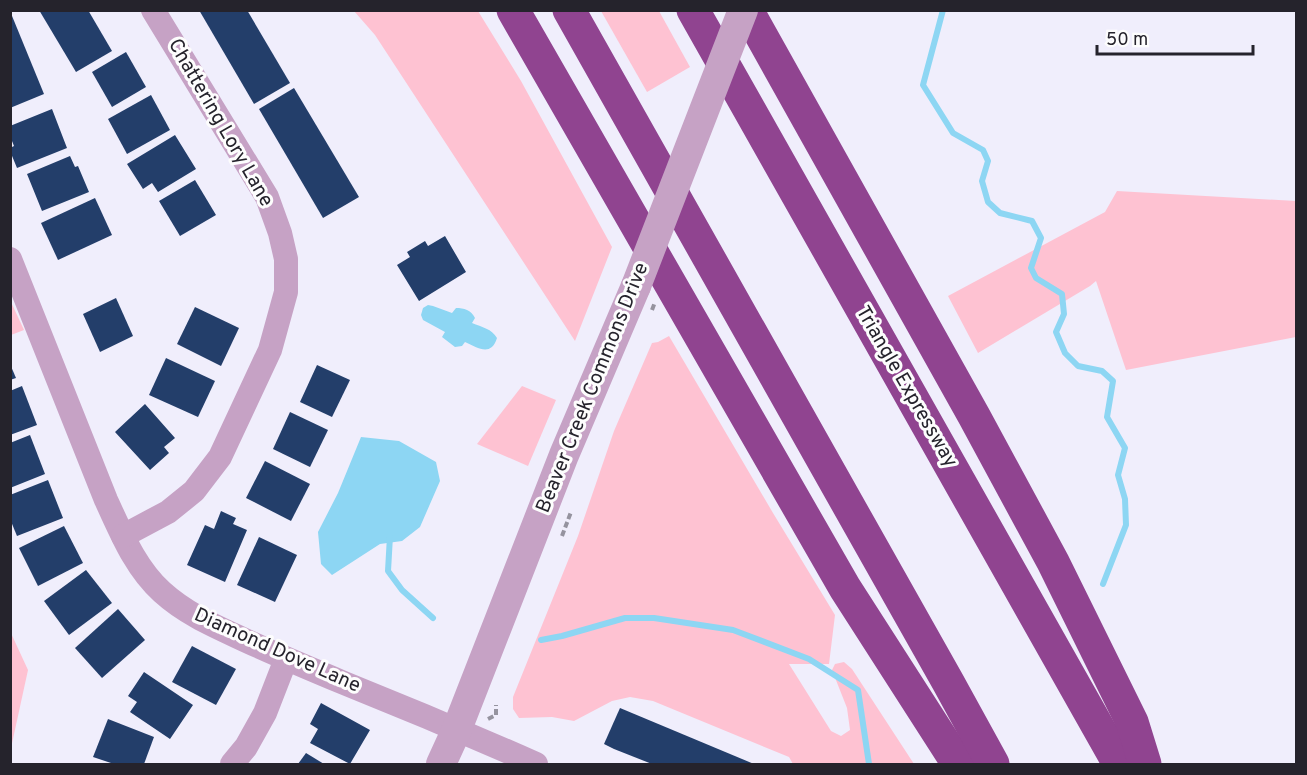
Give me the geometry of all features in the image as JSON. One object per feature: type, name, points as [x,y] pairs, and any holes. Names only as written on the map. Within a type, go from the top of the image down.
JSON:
[{"type":"highway","points":[[495,10],[559,92]]},
{"type":"highway","points":[[513,10],[845,588],[958,765]]},
{"type":"highway","points":[[568,10],[993,765]]},
{"type":"highway","name":"Triangle Expressway","points":[[693,10],[1119,765]]},
{"type":"highway","points":[[745,10],[974,416],[1053,562],[1132,722],[1145,765]]},
{"type":"street","name":"Chattering Lory Lane","points":[[123,536],[168,512],[194,491],[220,457],[270,350],[286,292],[286,259],[280,233],[267,197],[153,10]]},
{"type":"street","name":"Beaver Creek Commons Drive","points":[[441,765],[564,455],[636,286],[745,10]]},
{"type":"street","name":"Diamond Dove Lane","points":[[10,259],[106,500],[139,566],[161,591],[201,620],[286,659],[434,718],[536,765]]},
{"type":"street","points":[[232,765],[246,747],[265,713],[286,659]]},
{"type":"shaded area","points":[[354,11],[478,11],[521,81],[612,247],[575,341],[375,35]]},
{"type":"shaded area","points":[[601,11],[659,11],[690,67],[647,92]]},
{"type":"shaded area","points":[[1117,191],[1296,201],[1296,337],[1126,370],[1096,281],[978,353],[948,296],[1105,212]]},
{"type":"shaded area","points":[[11,302],[24,330],[10,335]]},
{"type":"shaded area","points":[[669,336],[835,615],[829,664],[789,664],[831,731],[841,736],[850,730],[847,708],[832,670],[835,664],[844,662],[852,669],[914,764],[793,764],[789,757],[653,701],[630,697],[612,701],[574,721],[552,717],[519,718],[513,709],[513,697],[578,536],[614,431],[652,343]]},
{"type":"shaded area","points":[[522,386],[556,400],[528,466],[477,444]]},
{"type":"shaded area","points":[[10,631],[28,670],[11,748],[10,747]]},
{"type":"water","points":[[428,305],[452,313],[456,308],[469,311],[475,318],[472,323],[495,335],[497,338],[494,344],[488,349],[465,342],[462,346],[455,347],[442,337],[445,332],[423,320],[421,315],[423,308]]},
{"type":"water","points":[[361,437],[399,441],[436,462],[440,481],[420,527],[402,541],[380,544],[332,575],[321,564],[318,532],[338,493]]},
{"type":"building","points":[[39,10],[88,10],[112,51],[76,72]]},
{"type":"building","points":[[199,10],[247,10],[290,83],[254,104]]},
{"type":"building","points":[[10,11],[44,94],[10,108]]},
{"type":"building","points":[[126,52],[146,87],[112,107],[92,72]]},
{"type":"building","points":[[294,88],[359,197],[323,218],[259,109]]},
{"type":"building","points":[[151,95],[170,130],[127,154],[108,119]]},
{"type":"building","points":[[52,109],[67,148],[17,168],[10,151],[10,148],[14,146],[10,136],[10,126]]},
{"type":"building","points":[[175,135],[196,169],[158,192],[152,183],[143,189],[127,164]]},
{"type":"building","points":[[70,156],[75,167],[78,166],[89,192],[42,211],[27,174]]},
{"type":"building","points":[[195,180],[216,215],[180,236],[159,201]]},
{"type":"building","points":[[95,198],[112,235],[58,260],[41,223]]},
{"type":"building","points":[[445,236],[466,272],[419,301],[397,265],[410,257],[407,252],[425,241],[428,246]]},
{"type":"building","points":[[116,298],[133,336],[100,352],[83,314]]},
{"type":"building","points":[[195,307],[239,328],[221,366],[177,344]]},
{"type":"building","points":[[166,358],[215,381],[198,417],[149,395]]},
{"type":"building","points":[[10,364],[16,378],[10,380]]},
{"type":"building","points":[[317,365],[350,380],[332,417],[300,402]]},
{"type":"building","points":[[22,386],[37,425],[10,435],[10,391]]},
{"type":"building","points":[[145,404],[175,438],[164,447],[169,453],[150,470],[115,432]]},
{"type":"building","points":[[290,412],[328,430],[310,467],[273,449]]},
{"type":"building","points":[[30,435],[45,474],[10,488],[10,443]]},
{"type":"building","points":[[265,461],[310,484],[291,521],[246,498]]},
{"type":"building","points":[[48,480],[63,518],[17,536],[10,519],[10,495]]},
{"type":"building","points":[[221,511],[236,518],[233,524],[247,530],[225,582],[187,565],[205,525],[214,529]]},
{"type":"building","points":[[64,526],[83,563],[38,586],[19,548]]},
{"type":"building","points":[[259,537],[297,555],[275,602],[237,585]]},
{"type":"building","points":[[86,570],[112,603],[69,635],[44,601]]},
{"type":"building","points":[[118,609],[145,640],[102,678],[75,648]]},
{"type":"building","points":[[192,646],[236,669],[216,705],[172,682]]},
{"type":"building","points":[[144,672],[193,705],[170,739],[130,712],[137,702],[128,696]]},
{"type":"building","points":[[321,703],[370,730],[350,764],[310,743],[318,729],[310,724]]},
{"type":"building","points":[[620,708],[754,764],[652,764],[614,749],[604,744]]},
{"type":"building","points":[[108,719],[154,737],[144,764],[114,764],[93,757]]},
{"type":"building","points":[[306,753],[324,764],[298,764]]},
{"type":"waterway","points":[[943,10],[923,85],[953,133],[983,150],[988,161],[982,181],[988,202],[1000,213],[1032,221],[1041,238],[1031,268],[1036,278],[1062,294],[1064,314],[1056,332],[1065,353],[1078,366],[1102,371],[1113,381],[1107,417],[1125,448],[1118,475],[1125,499],[1126,525],[1103,584]]},
{"type":"waterway","points":[[390,536],[388,571],[402,590],[433,618]]},
{"type":"waterway","points":[[541,640],[625,618],[654,618],[733,630],[809,659],[858,690],[869,764]]}]
